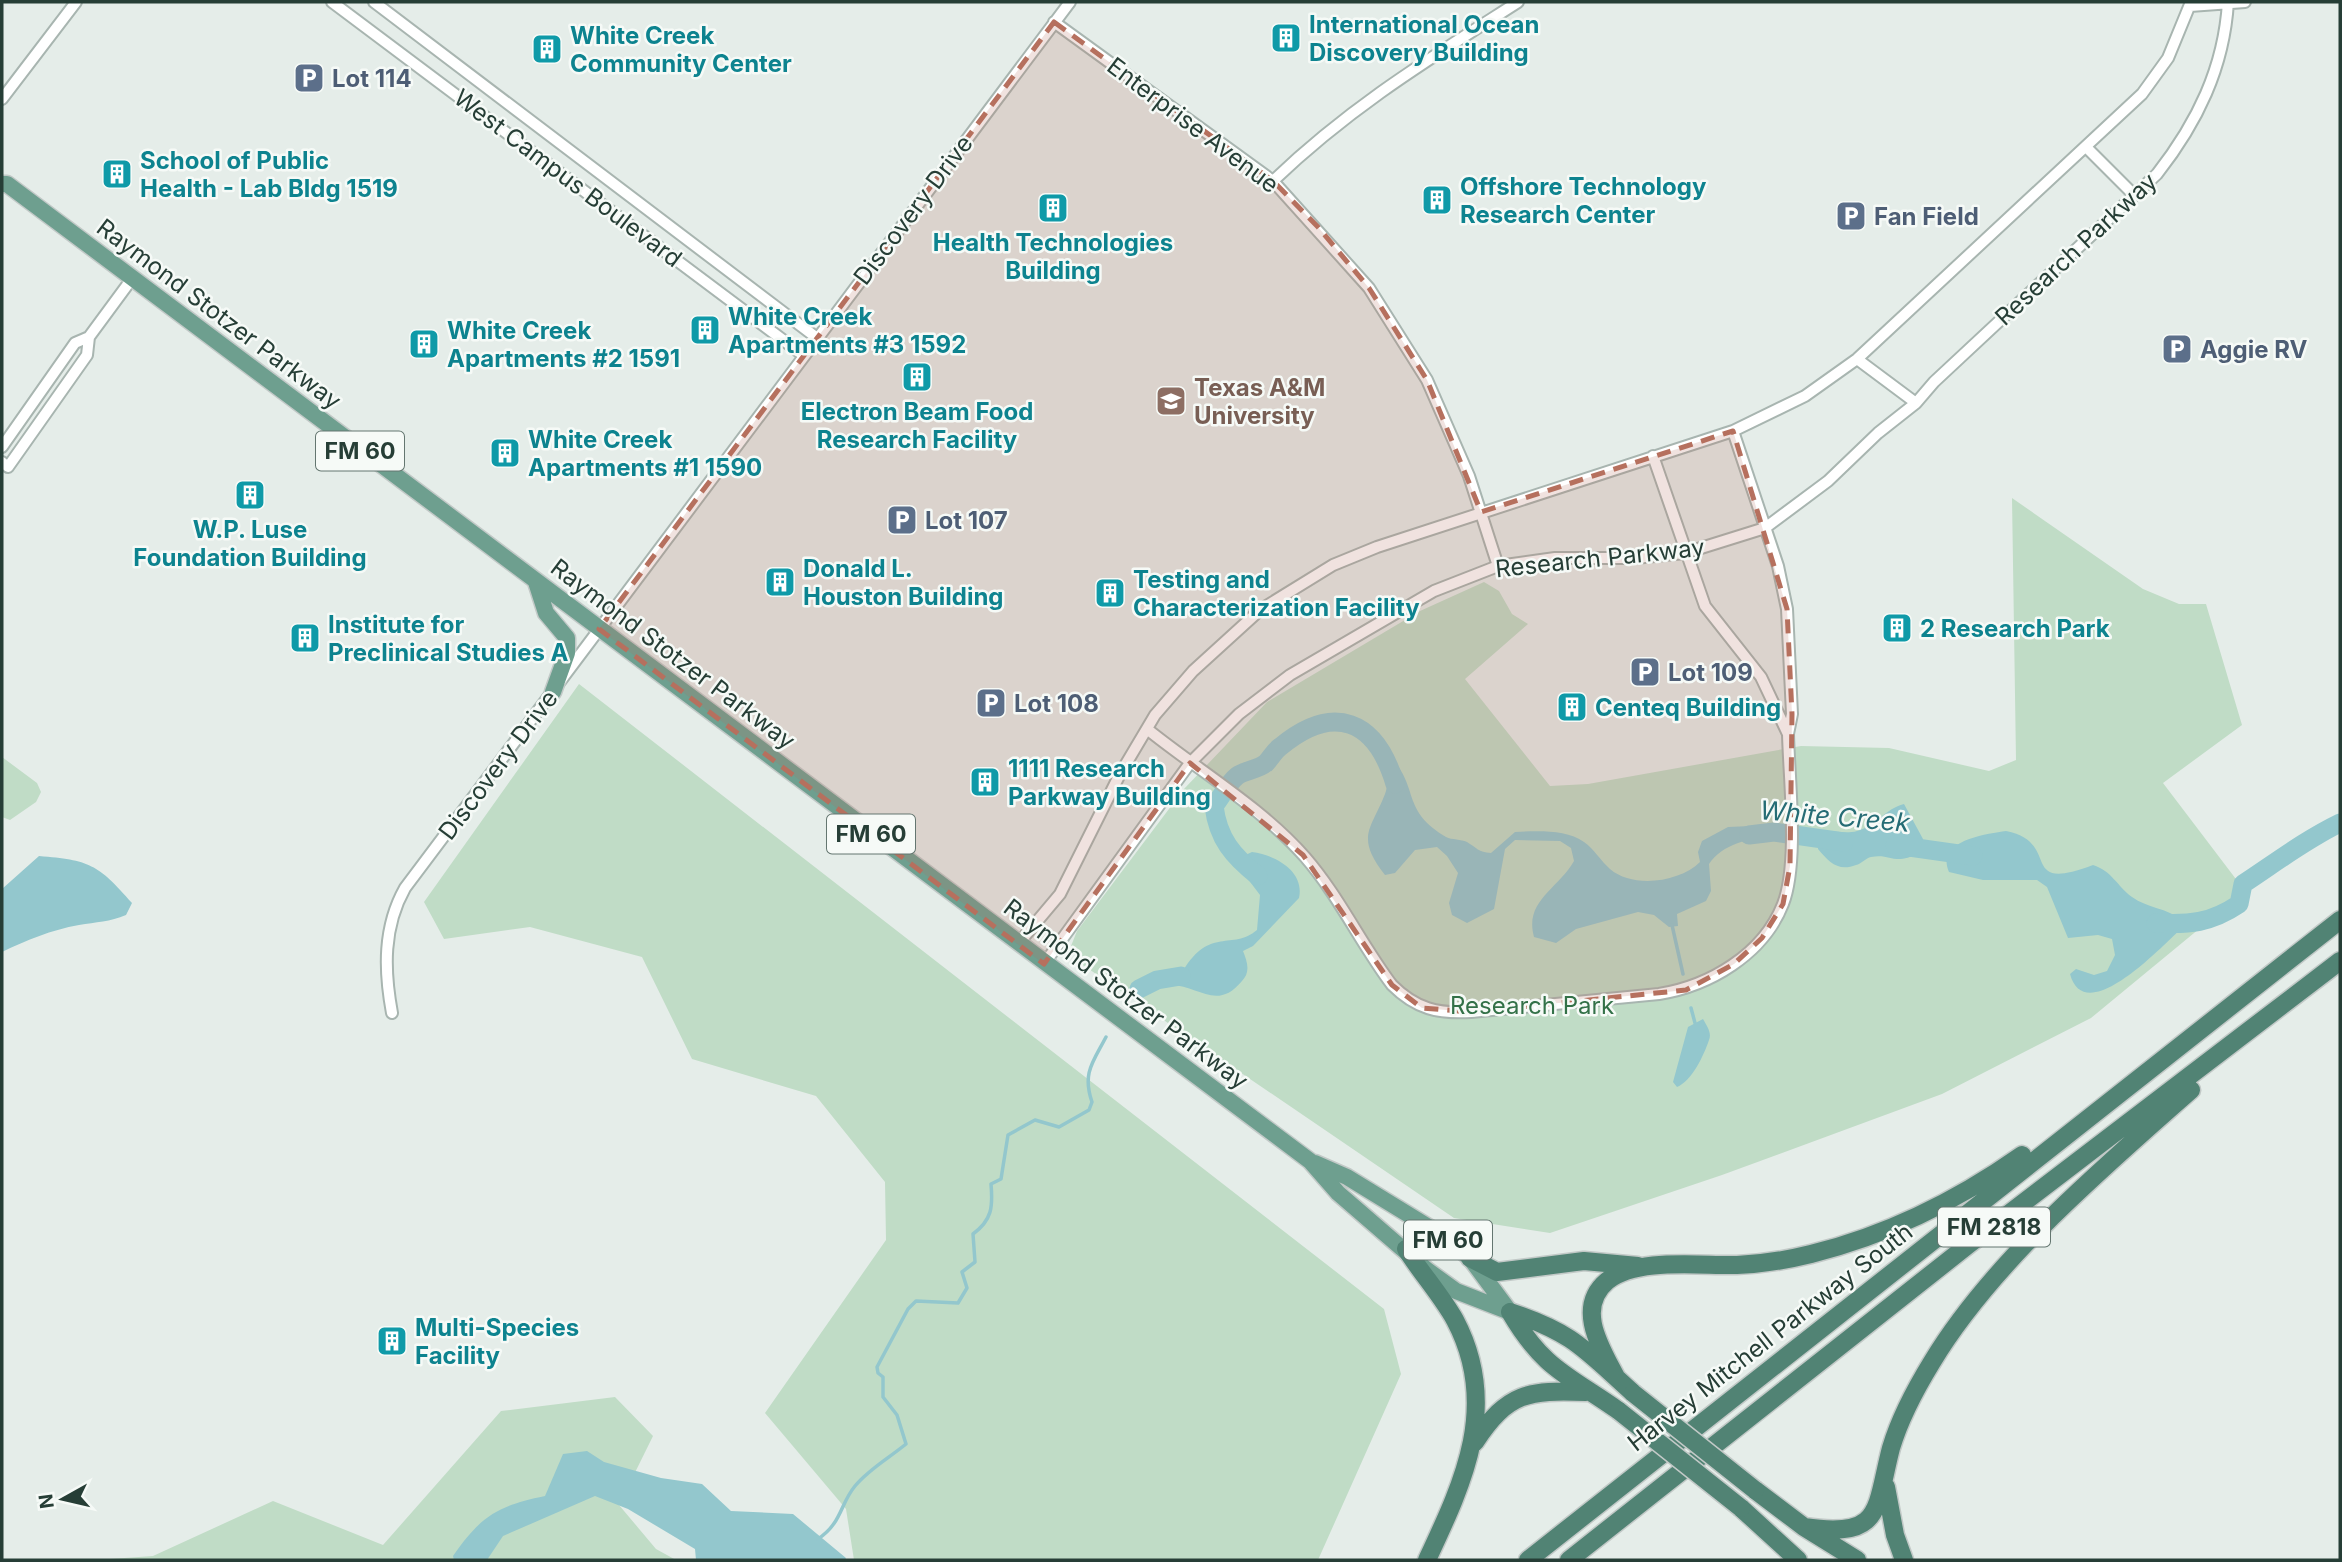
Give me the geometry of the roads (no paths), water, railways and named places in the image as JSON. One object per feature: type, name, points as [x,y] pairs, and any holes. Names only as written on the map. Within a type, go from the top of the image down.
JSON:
[{"type":"highway","name":"Harvey Mitchell Parkway South","points":[[1528,1560],[2340,920]]},
{"type":"highway","name":"Harvey Mitchell Parkway South","points":[[1569,1560],[1968,1245],[2340,961]]},
{"type":"highway","points":[[1804,1527],[1832,1531],[1854,1528],[1873,1513],[1885,1484],[1892,1447],[1914,1393],[1955,1327],[1986,1288],[2032,1238],[2270,1016]]},
{"type":"highway","points":[[1616,1377],[1593,1329],[1594,1299],[1618,1273],[1641,1266],[1776,1261],[1811,1254],[1892,1227],[1956,1198],[2154,1065]]},
{"type":"highway","points":[[1406,1249],[1446,1306],[1462,1336],[1475,1378],[1475,1442]]},
{"type":"highway","points":[[1470,1258],[1497,1272],[1584,1261],[1628,1262],[1641,1266]]},
{"type":"highway","name":"Raymond Stotzer Parkway","points":[[1510,1311],[1563,1332],[1583,1345],[1633,1393],[1755,1490],[1804,1527],[1857,1560]]},
{"type":"highway","name":"Raymond Stotzer Parkway","points":[[1510,1311],[1544,1360],[1619,1411],[1741,1508],[1798,1560]]},
{"type":"highway","points":[[1427,1560],[1457,1494],[1475,1442],[1503,1406],[1522,1394],[1544,1390],[1588,1392]]},
{"type":"highway","points":[[1885,1484],[1895,1535],[1904,1560]]},
{"type":"highway","points":[[1768,1531],[1777,1560]]},
{"type":"main road","name":"Raymond Stotzer Parkway","points":[[3,179],[131,280],[1310,1161],[1338,1193],[1406,1249],[1427,1270],[1456,1290],[1510,1311]]},
{"type":"main road","points":[[536,582],[546,613],[567,638],[567,653],[553,692]]},
{"type":"main road","name":"Raymond Stotzer Parkway","points":[[1310,1161],[1347,1177],[1445,1237],[1470,1258],[1510,1311]]},
{"type":"street","points":[[2,99],[76,2]]},
{"type":"street","name":"West Campus Boulevard","points":[[332,2],[803,355]]},
{"type":"street","name":"West Campus Boulevard","points":[[374,2],[817,338]]},
{"type":"street","name":"Discovery Drive","points":[[392,1013],[387,979],[388,941],[399,899],[803,355],[1070,2]]},
{"type":"street","points":[[1273,181],[1331,127],[1374,94],[1518,2]]},
{"type":"street","points":[[1018,944],[1060,894],[1120,774],[1155,715],[1223,642],[1260,610],[1302,582],[1377,547],[1733,431],[1805,396],[1857,359],[2142,94],[2168,58],[2190,4],[2245,2]]},
{"type":"street","name":"Research Parkway","points":[[1044,964],[1190,763],[1239,714],[1290,675],[1434,591],[1498,566],[1555,558],[1635,558],[1685,553],[1765,528],[1805,500],[1878,433],[1916,404],[1934,382],[2134,195],[2175,150],[2211,86],[2223,46],[2228,3]]},
{"type":"street","name":"Enterprise Avenue","points":[[1054,22],[1273,181],[1318,227],[1369,288],[1427,380],[1481,512],[1498,566]]},
{"type":"street","points":[[2086,147],[2134,195]]},
{"type":"street","points":[[713,287],[727,269]]},
{"type":"street","points":[[2,447],[75,344],[89,337],[131,280]]},
{"type":"street","points":[[5,464],[87,355],[89,337]]},
{"type":"street","points":[[1857,359],[1916,404]]},
{"type":"street","points":[[1147,729],[1250,808],[1304,855],[1324,880],[1392,985],[1405,998],[1422,1008],[1445,1014],[1659,994],[1698,985],[1734,964],[1762,938],[1783,904],[1790,866],[1788,734],[1792,714],[1787,609],[1765,528],[1733,431]]},
{"type":"street","points":[[1653,457],[1705,606],[1761,677],[1788,734]]},
{"type":"water","points":[[1388,761],[1395,762],[1402,772],[1417,809],[1432,828],[1451,839],[1465,841],[1480,851],[1491,853],[1515,832],[1560,833],[1584,842],[1610,869],[1620,875],[1643,881],[1669,878],[1691,869],[1700,862],[1698,852],[1702,841],[1728,827],[1774,825],[1774,836],[1737,843],[1721,851],[1709,864],[1711,891],[1706,901],[1677,914],[1678,926],[1669,927],[1654,915],[1638,912],[1576,929],[1556,943],[1534,937],[1532,925],[1538,905],[1574,861],[1571,848],[1560,841],[1515,840],[1505,849],[1494,909],[1467,923],[1452,915],[1449,903],[1458,873],[1447,856],[1437,847],[1415,850],[1395,873],[1385,875],[1370,851],[1368,842],[1371,825],[1386,790]]},
{"type":"water","points":[[1904,804],[1923,839],[1920,852],[1904,859],[1871,857],[1844,867],[1830,862],[1818,849],[1819,835],[1863,829]]},
{"type":"water","points":[[2006,831],[2023,837],[2033,845],[2047,870],[2055,873],[2093,865],[2100,868],[2132,897],[2182,920],[2182,928],[2125,978],[2091,993],[2078,989],[2070,974],[2076,969],[2094,975],[2107,971],[2115,955],[2112,939],[2098,935],[2068,938],[2047,887],[2037,880],[1983,880],[1949,872],[1947,861],[1955,846],[1975,837]]},
{"type":"water","points":[[1252,852],[1279,861],[1293,872],[1300,888],[1299,898],[1253,946],[1243,951],[1247,974],[1232,991],[1213,996],[1174,985],[1162,986],[1157,980],[1163,975],[1183,971],[1202,949],[1248,936],[1257,930],[1260,895],[1238,866],[1241,857]]},
{"type":"water","points":[[39,856],[81,862],[101,872],[132,903],[126,915],[59,930],[2,952],[2,889]]},
{"type":"water","points":[[1703,1019],[1710,1035],[1707,1046],[1688,1079],[1677,1087],[1673,1082],[1688,1027]]},
{"type":"water","points":[[587,1451],[604,1462],[661,1478],[702,1484],[731,1511],[793,1514],[846,1558],[696,1560],[695,1549],[628,1509],[595,1496],[503,1536],[487,1560],[454,1560],[453,1556],[472,1531],[491,1515],[514,1504],[545,1496],[563,1454]]},
{"type":"waterway","name":"White Creek","points":[[1258,876],[1228,846],[1219,828],[1214,806],[1237,776],[1263,765],[1278,749],[1300,733],[1318,725],[1335,722],[1351,725],[1365,732],[1387,762],[1395,784]]},
{"type":"waterway","name":"White Creek","points":[[2156,923],[2199,921],[2229,910],[2239,904],[2243,884],[2302,844],[2340,823]]},
{"type":"waterway","name":"White Creek","points":[[1749,835],[1774,832],[1844,842]]},
{"type":"waterway","name":"White Creek","points":[[1895,845],[1973,856]]},
{"type":"waterway","points":[[1672,925],[1683,974]]},
{"type":"waterway","name":"White Creek","points":[[1139,989],[1157,980],[1181,976]]},
{"type":"waterway","points":[[1691,1008],[1695,1023]]},
{"type":"waterway","name":"White Creek","points":[[818,1539],[832,1526],[850,1493],[861,1480],[906,1444],[897,1415],[883,1397],[883,1377],[878,1373],[877,1367],[908,1309],[916,1301],[958,1303],[967,1288],[962,1272],[975,1262],[973,1234],[988,1218],[992,1200],[991,1184],[1001,1179],[1008,1135],[1035,1120],[1059,1127],[1089,1110],[1092,1102],[1088,1083],[1090,1068],[1106,1037]]},
{"type":"place","name":"International Ocean Discovery Building","points":[[1286,38]]},
{"type":"place","name":"White Creek Community Center","points":[[547,49]]},
{"type":"place","name":"Lot 114","points":[[309,78]]},
{"type":"place","name":"School of Public Health - Lab Bldg 1519","points":[[117,174]]},
{"type":"place","name":"Offshore Technology Research Center","points":[[1437,200]]},
{"type":"place","name":"Health Technologies Building","points":[[1053,208]]},
{"type":"place","name":"Fan Field","points":[[1851,216]]},
{"type":"place","name":"White Creek Apartments #3 1592","points":[[705,330]]},
{"type":"place","name":"White Creek Apartments #2 1591","points":[[424,344]]},
{"type":"place","name":"Aggie RV","points":[[2177,349]]},
{"type":"place","name":"Electron Beam Food Research Facility","points":[[917,377]]},
{"type":"place","name":"Texas A&M University","points":[[1171,401]]},
{"type":"place","name":"White Creek Apartments #1 1590","points":[[505,453]]},
{"type":"place","name":"W.P. Luse Foundation Building","points":[[250,495]]},
{"type":"place","name":"Lot 107","points":[[902,520]]},
{"type":"place","name":"Donald L. Houston Building","points":[[780,582]]},
{"type":"place","name":"Testing and Characterization Facility","points":[[1110,593]]},
{"type":"place","name":"2 Research Park","points":[[1897,628]]},
{"type":"place","name":"Institute for Preclinical Studies A","points":[[305,638]]},
{"type":"place","name":"Lot 109","points":[[1645,672]]},
{"type":"place","name":"Lot 108","points":[[991,703]]},
{"type":"place","name":"Centeq Building","points":[[1572,707]]},
{"type":"place","name":"1111 Research Parkway Building","points":[[985,782]]},
{"type":"place","name":"Multi-Species Facility","points":[[392,1341]]},
{"type":"park label","name":"Research Park","points":[[1532,1005]]}]
